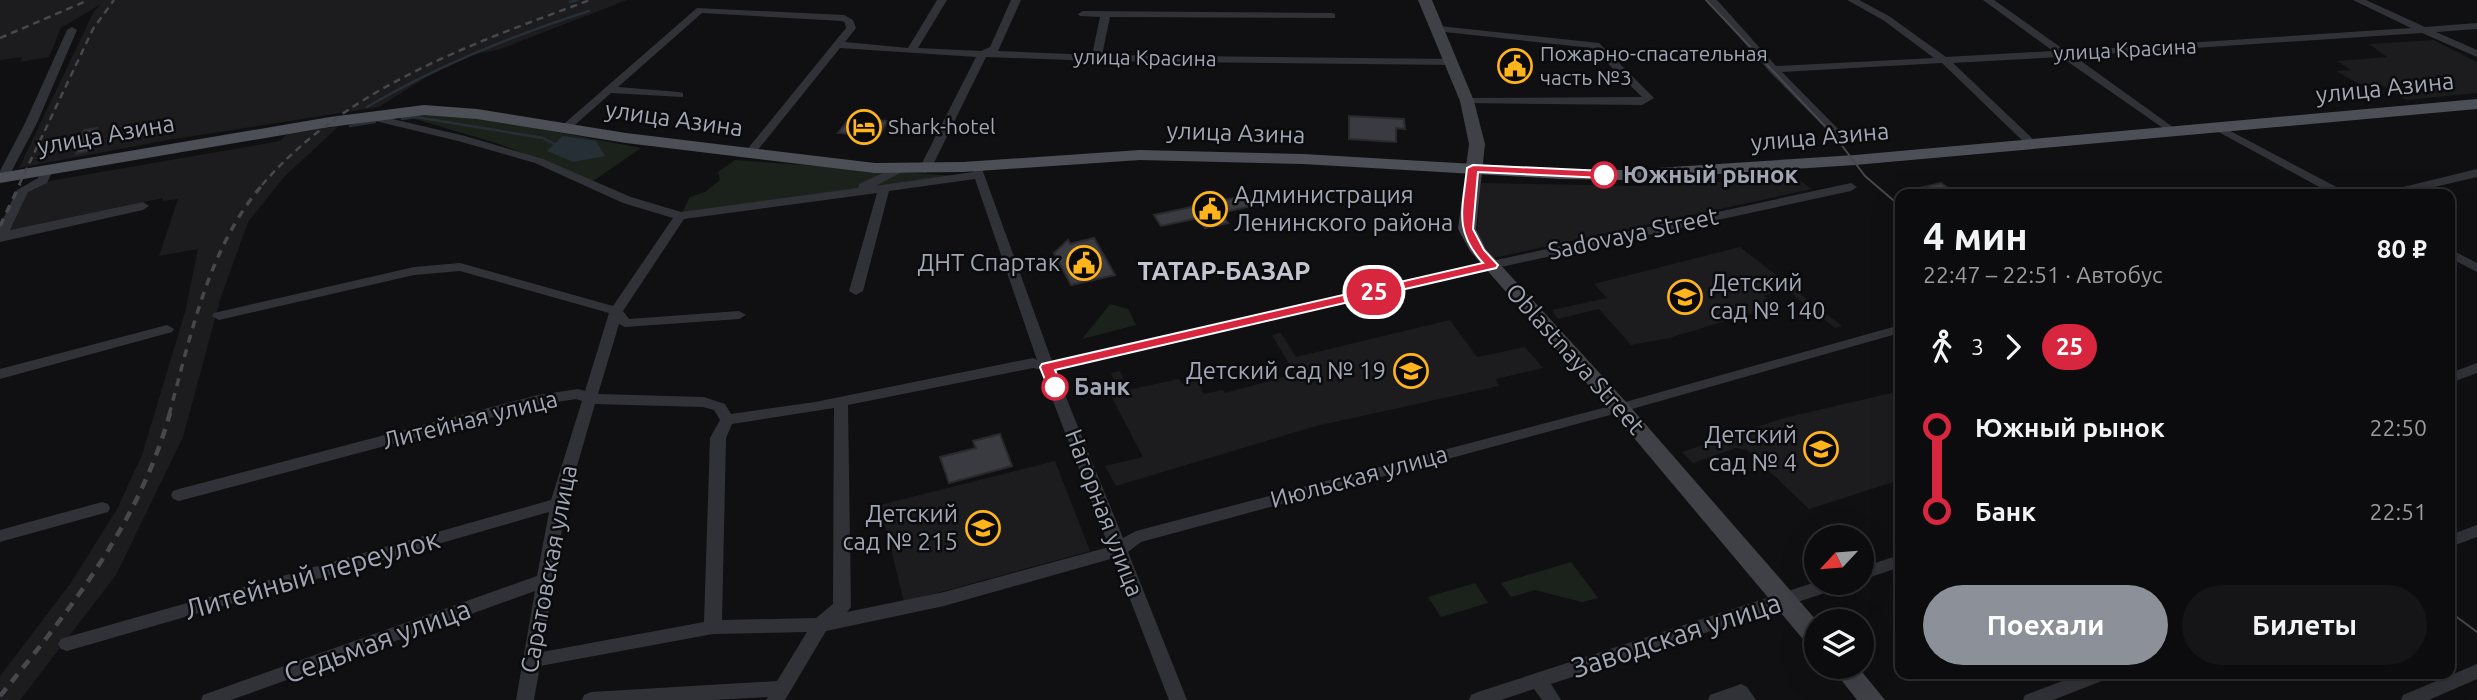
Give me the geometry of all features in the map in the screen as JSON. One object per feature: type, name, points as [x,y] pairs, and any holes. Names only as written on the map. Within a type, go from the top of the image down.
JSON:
[{"type":"main road","name":"Oblastnaya Street","points":[[1425,0],[1452,62],[1477,144],[1467,229],[1479,251],[1620,408],[1804,622]]},
{"type":"main road","name":"улица Азина","points":[[1,178],[424,110],[446,110],[749,154],[900,169],[977,171],[1140,155],[1561,174],[1673,173],[2477,104]]},
{"type":"main road","points":[[1854,679],[1872,700]]},
{"type":"street","points":[[911,51],[942,0]]},
{"type":"street","points":[[925,169],[982,54],[994,49],[1016,0]]},
{"type":"street","points":[[1712,0],[1773,69],[1844,141]]},
{"type":"street","points":[[1852,0],[1885,18],[1945,61],[2032,144]]},
{"type":"street","points":[[1861,7],[1879,0]]},
{"type":"street","points":[[1989,0],[2173,132]]},
{"type":"street","points":[[2358,0],[2477,54]]},
{"type":"street","points":[[564,129],[700,10],[827,13],[850,22],[851,28],[838,45],[749,154]]},
{"type":"street","points":[[1083,14],[1280,12],[1332,16]]},
{"type":"street","points":[[1096,58],[1106,14]]},
{"type":"street","name":"улица Красина","points":[[1773,69],[2398,34],[2425,29],[2477,26]]},
{"type":"street","points":[[1439,29],[1595,45],[1650,99],[1642,102],[1466,101]]},
{"type":"street","points":[[1,178],[31,123],[72,30]]},
{"type":"street","name":"улица Красина","points":[[838,45],[911,51],[1096,58],[1452,62]]},
{"type":"street","points":[[609,90],[680,95]]},
{"type":"street","points":[[371,117],[461,138],[539,162],[627,200],[680,216],[884,188],[977,171]]},
{"type":"street","points":[[2219,128],[2331,189]]},
{"type":"street","points":[[852,192],[900,169]]},
{"type":"street","points":[[0,237],[23,190],[43,180],[47,170]]},
{"type":"street","name":"Нагорная улица","points":[[977,171],[1047,367],[1178,700]]},
{"type":"street","points":[[2411,189],[2477,173]]},
{"type":"street","name":"Sadovaya Street","points":[[1047,367],[1491,265],[1851,187]]},
{"type":"street","points":[[856,291],[884,188]]},
{"type":"street","points":[[0,237],[143,206]]},
{"type":"street","name":"Саратовская улица","points":[[524,700],[558,504],[616,311],[680,216]]},
{"type":"street","points":[[2455,256],[2477,268]]},
{"type":"street","points":[[219,316],[414,271],[460,267],[616,311],[625,323],[739,315]]},
{"type":"street","points":[[0,374],[167,328]]},
{"type":"street","name":"Июльская улица","points":[[820,625],[944,599],[1119,551],[1136,537],[1620,408],[1895,330]]},
{"type":"street","points":[[713,627],[719,438],[727,420],[841,401],[1034,363],[1047,367]]},
{"type":"street","points":[[2455,376],[2477,369]]},
{"type":"street","name":"Литейная улица","points":[[179,495],[538,400],[578,394],[589,398],[704,401],[720,408],[727,420]]},
{"type":"street","points":[[591,700],[779,694],[820,625],[842,607],[841,401]]},
{"type":"street","name":"Литейный переулок","points":[[67,644],[558,504]]},
{"type":"street","points":[[0,536],[102,508]]},
{"type":"street","points":[[2455,539],[2477,531]]},
{"type":"street","points":[[1874,570],[1895,563]]},
{"type":"street","name":"Седьмая улица","points":[[210,700],[543,581]]},
{"type":"street","name":"Заводская улица","points":[[1478,700],[1804,592]]},
{"type":"street","points":[[530,661],[713,627],[820,625]]},
{"type":"street","points":[[2410,700],[2477,671]]},
{"type":"street","points":[[2032,700],[2088,679]]},
{"type":"street","points":[[1538,680],[1552,700]]},
{"type":"street","points":[[1717,700],[1741,692],[1747,700]]},
{"type":"shaded area","points":[[0,0],[627,0],[498,50],[473,54],[428,76],[379,107],[168,140],[19,168],[94,11],[101,4],[61,28],[49,57],[20,62],[22,57],[0,60]]},
{"type":"shaded area","points":[[2433,40],[2477,62],[2477,93],[2406,100],[2380,84],[2359,84],[2336,71],[2351,70],[2337,61],[2387,57],[2369,44]]},
{"type":"shaded area","points":[[465,115],[641,148],[593,181],[499,144],[405,116]]},
{"type":"shaded area","points":[[339,126],[285,176],[248,222],[220,300],[183,437],[116,575],[20,700],[0,700],[0,676],[70,584],[117,509],[142,455],[185,312],[198,249],[159,256],[178,199],[163,201],[163,198],[10,230],[28,191],[49,181],[280,141],[286,135]]},
{"type":"shaded area","points":[[563,136],[596,141],[605,156],[573,162],[547,151]]},
{"type":"shaded area","points":[[735,160],[956,176],[681,215],[690,197],[705,192],[720,180],[718,172]]},
{"type":"shaded area","name":"Южный рынок","points":[[1796,178],[1812,189],[1493,258],[1477,234],[1481,183],[1632,186]]},
{"type":"shaded area","name":"Детский сад № 140","points":[[1740,247],[1842,326],[1835,328],[1786,289],[1764,296],[1776,306],[1669,338],[1631,345],[1599,309],[1558,319],[1552,310],[1607,298],[1594,284]]},
{"type":"shaded area","points":[[1110,304],[1128,309],[1136,325],[1082,339]]},
{"type":"shaded area","points":[[1450,320],[1477,357],[1525,347],[1543,368],[1496,379],[1499,386],[1316,426],[1116,486],[1105,466],[1143,457],[1110,394],[1118,392],[1111,373],[1120,371],[1128,390],[1179,379],[1182,384],[1198,380],[1203,394],[1223,390],[1225,393],[1295,374],[1272,335],[1281,333],[1296,357]]},
{"type":"shaded area","name":"Детский сад № 4","points":[[1895,392],[1895,482],[1809,509],[1747,450],[1736,448],[1693,463],[1682,452],[1784,418]]},
{"type":"shaded area","name":"Детский сад № 215","points":[[1055,461],[1090,551],[904,602],[880,505]]},
{"type":"shaded area","points":[[1571,562],[1598,598],[1582,602],[1535,590],[1511,597],[1501,583]]},
{"type":"shaded area","points":[[1475,583],[1488,603],[1441,617],[1428,597]]},
{"type":"building","points":[[1349,116],[1404,119],[1405,129],[1396,128],[1396,142],[1349,139]]},
{"type":"building","name":"Shark-hotel","points":[[849,119],[888,121],[879,136],[838,133]]},
{"type":"building","points":[[97,128],[89,151],[76,154],[84,130]]},
{"type":"building","points":[[1941,183],[1949,189],[1915,189]]},
{"type":"building","name":"Администрация Ленинского района","points":[[1248,195],[1256,205],[1221,213],[1228,223],[1205,228],[1199,218],[1161,226],[1154,215]]},
{"type":"building","name":"ДНТ Спартак","points":[[1094,238],[1115,275],[1071,285],[1054,253],[1068,240],[1070,244]]},
{"type":"building","points":[[1000,434],[1012,466],[949,483],[940,457],[976,448],[973,441]]},
{"type":"waterway","points":[[570,2],[577,0]]},
{"type":"waterway","points":[[367,107],[420,78],[475,53],[589,11]]},
{"type":"waterway","points":[[402,119],[416,117],[543,138],[554,144]]},
{"type":"waterway","points":[[350,126],[375,122]]},
{"type":"tram line","points":[[1706,0],[1837,139],[1865,176],[1895,202]]},
{"type":"tram line","points":[[2455,616],[2477,632]]},
{"type":"railway","points":[[19,185],[93,29],[114,0]]},
{"type":"railway","points":[[263,184],[296,151],[332,121],[372,95],[456,52],[590,0]]},
{"type":"railway","points":[[0,38],[84,2]]},
{"type":"railway","points":[[0,226],[20,184]]},
{"type":"railway","points":[[169,415],[194,324],[215,264],[244,209],[263,184]]},
{"type":"railway","points":[[0,696],[52,631],[100,563],[140,491],[157,453],[170,413]]},
{"type":"bus line","name":"25","points":[[1055,387],[1047,367],[1491,265],[1479,251],[1467,229],[1473,168],[1604,175]]},
{"type":"place","name":"Пожарно-спасательная часть №3","points":[[1515,66]]},
{"type":"place","name":"Shark-hotel","points":[[864,127]]},
{"type":"place","name":"Южный рынок","points":[[1604,175]]},
{"type":"place","name":"Администрация Ленинского района","points":[[1210,209]]},
{"type":"place","name":"ДНТ Спартак","points":[[1084,263]]},
{"type":"place","name":"Детский сад № 140","points":[[1685,297]]},
{"type":"place","name":"Детский сад № 19","points":[[1411,371]]},
{"type":"place","name":"Банк","points":[[1055,387]]},
{"type":"place","name":"Детский сад № 4","points":[[1821,449]]},
{"type":"place","name":"Детский сад № 215","points":[[983,528]]},
{"type":"district","name":"ТАТАР-БАЗАР","points":[[1224,271]]}]
